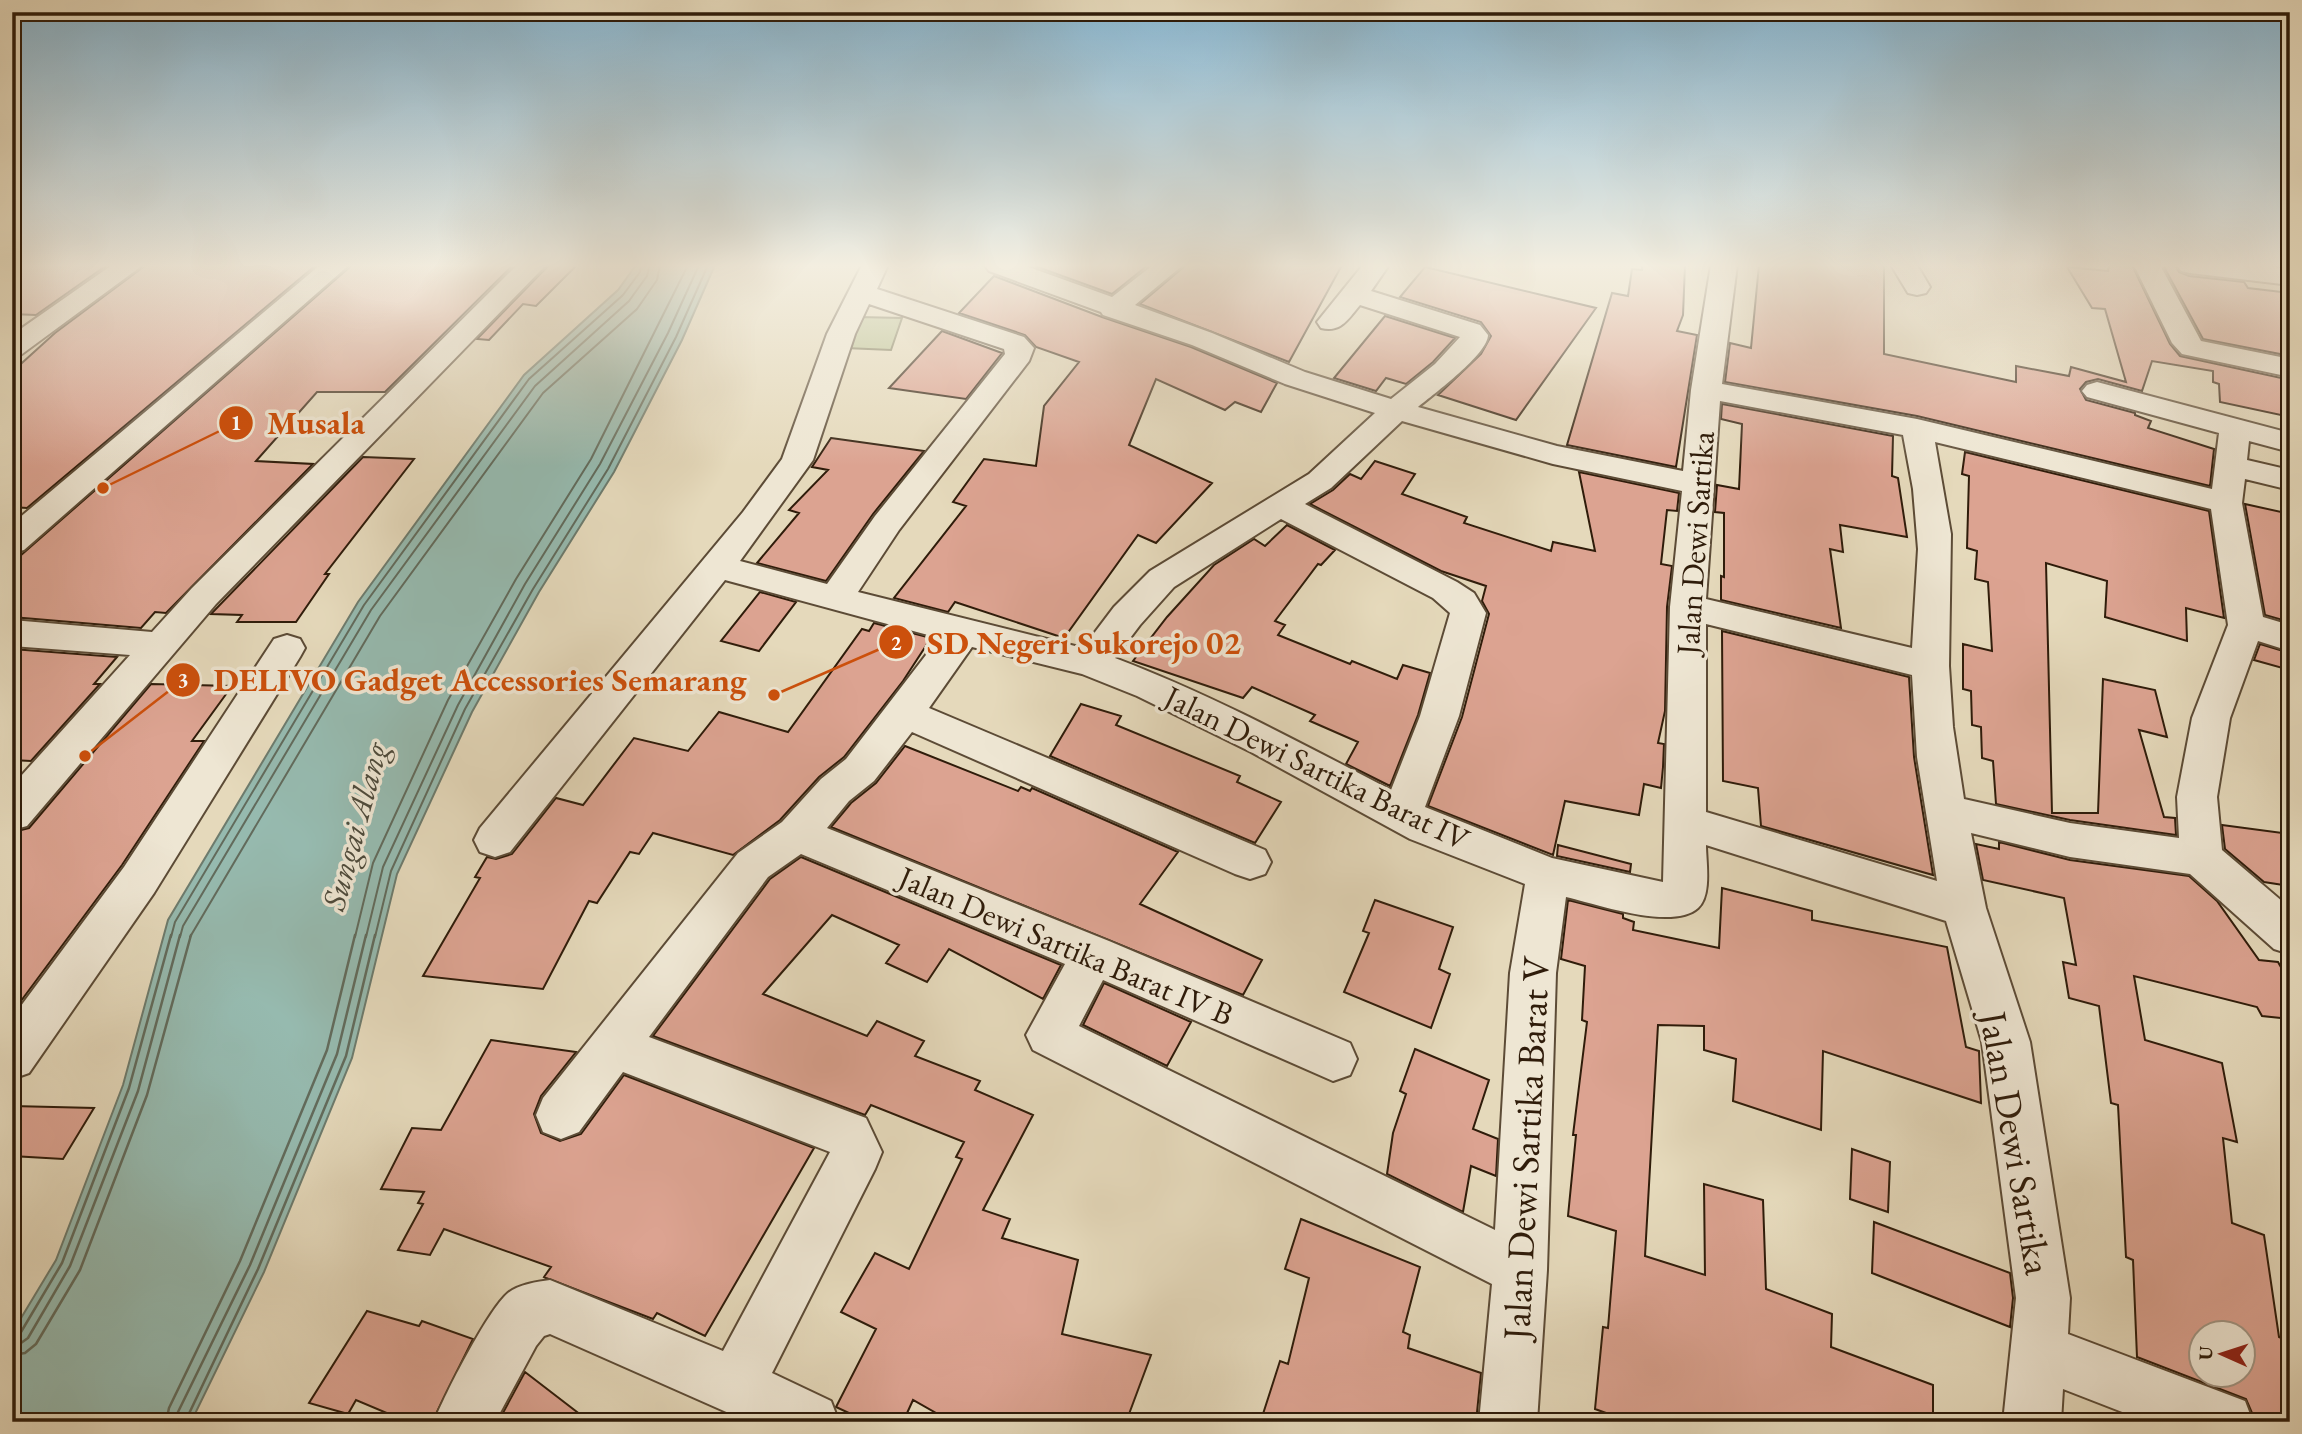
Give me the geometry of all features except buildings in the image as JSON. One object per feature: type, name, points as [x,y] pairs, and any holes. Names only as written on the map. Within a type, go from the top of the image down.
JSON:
[{"type":"street","points":[[12,348],[35,332]]},
{"type":"street","points":[[12,542],[258,332]]},
{"type":"street","points":[[12,814],[159,645],[464,332]]},
{"type":"street","points":[[495,841],[755,519],[797,460],[842,332]]},
{"type":"street","points":[[835,597],[887,523],[1019,355],[1020,348],[1014,343],[989,332]]},
{"type":"street","points":[[1181,332],[1295,378],[1396,410],[1553,454],[1698,484]]},
{"type":"street","points":[[1091,663],[1127,616],[1162,579],[1205,550],[1283,506],[1335,469],[1474,341],[1471,332]]},
{"type":"street","name":"Jalan Dewi Sartika","points":[[1675,899],[1682,895],[1684,884],[1688,607],[1706,390],[1714,332]]},
{"type":"street","points":[[2180,332],[2192,348],[2290,368]]},
{"type":"street","points":[[1706,390],[1916,428],[2226,503]]},
{"type":"street","points":[[2098,391],[2290,443]]},
{"type":"street","name":"Jalan Dewi Sartika","points":[[1916,428],[1931,496],[1935,551],[1930,666],[1934,729],[1964,908],[2006,1042],[2043,1298],[2032,1422]]},
{"type":"street","points":[[2201,858],[2197,797],[2211,718],[2246,625],[2226,503],[2235,430]]},
{"type":"street","points":[[2232,466],[2290,480]]},
{"type":"street","points":[[1283,506],[1445,590],[1462,601],[1468,613],[1440,719],[1401,815]]},
{"type":"street","name":"Jalan Dewi Sartika Barat IV","points":[[717,566],[962,632],[1091,663],[1150,686],[1265,742],[1401,815],[1548,875],[1661,900],[1675,899]]},
{"type":"street","points":[[1688,607],[1930,666]]},
{"type":"street","points":[[2246,625],[2290,638]]},
{"type":"street","points":[[561,1115],[753,865],[797,834],[835,790],[860,770],[905,713],[962,632]]},
{"type":"street","points":[[12,633],[159,645]]},
{"type":"street","points":[[12,1057],[139,880],[288,648]]},
{"type":"street","points":[[905,713],[1250,862]]},
{"type":"street","points":[[1946,811],[2083,842],[2201,858],[2290,935]]},
{"type":"street","points":[[1685,822],[1964,908]]},
{"type":"street","name":"Jalan Dewi Sartika Barat IV B","points":[[797,834],[1093,955],[1333,1059]]},
{"type":"street","name":"Jalan Dewi Sartika Barat V","points":[[1508,1422],[1520,1270],[1533,973],[1548,875]]},
{"type":"street","points":[[1093,955],[1050,1035],[1520,1270]]},
{"type":"street","points":[[613,1046],[848,1135],[857,1152],[736,1385]]},
{"type":"street","points":[[463,1422],[504,1343],[516,1326],[530,1311],[550,1307],[736,1385],[810,1422]]},
{"type":"street","points":[[2040,1352],[2224,1422]]},
{"type":"green space","points":[[853,332],[897,332],[891,350],[846,348]]},
{"type":"water","name":"Sungai Alang","points":[[572,332],[686,332],[614,472],[539,592],[472,712],[397,874],[352,1058],[264,1272],[191,1422],[12,1422],[12,1333],[56,1260],[123,1085],[168,920],[358,602],[524,375]]},
{"type":"place","name":"Musala","points":[[103,488]]},
{"type":"place","name":"SD Negeri Sukorejo 02","points":[[774,695]]},
{"type":"place","name":"DELIVO Gadget Accessories Semarang","points":[[85,756]]}]
